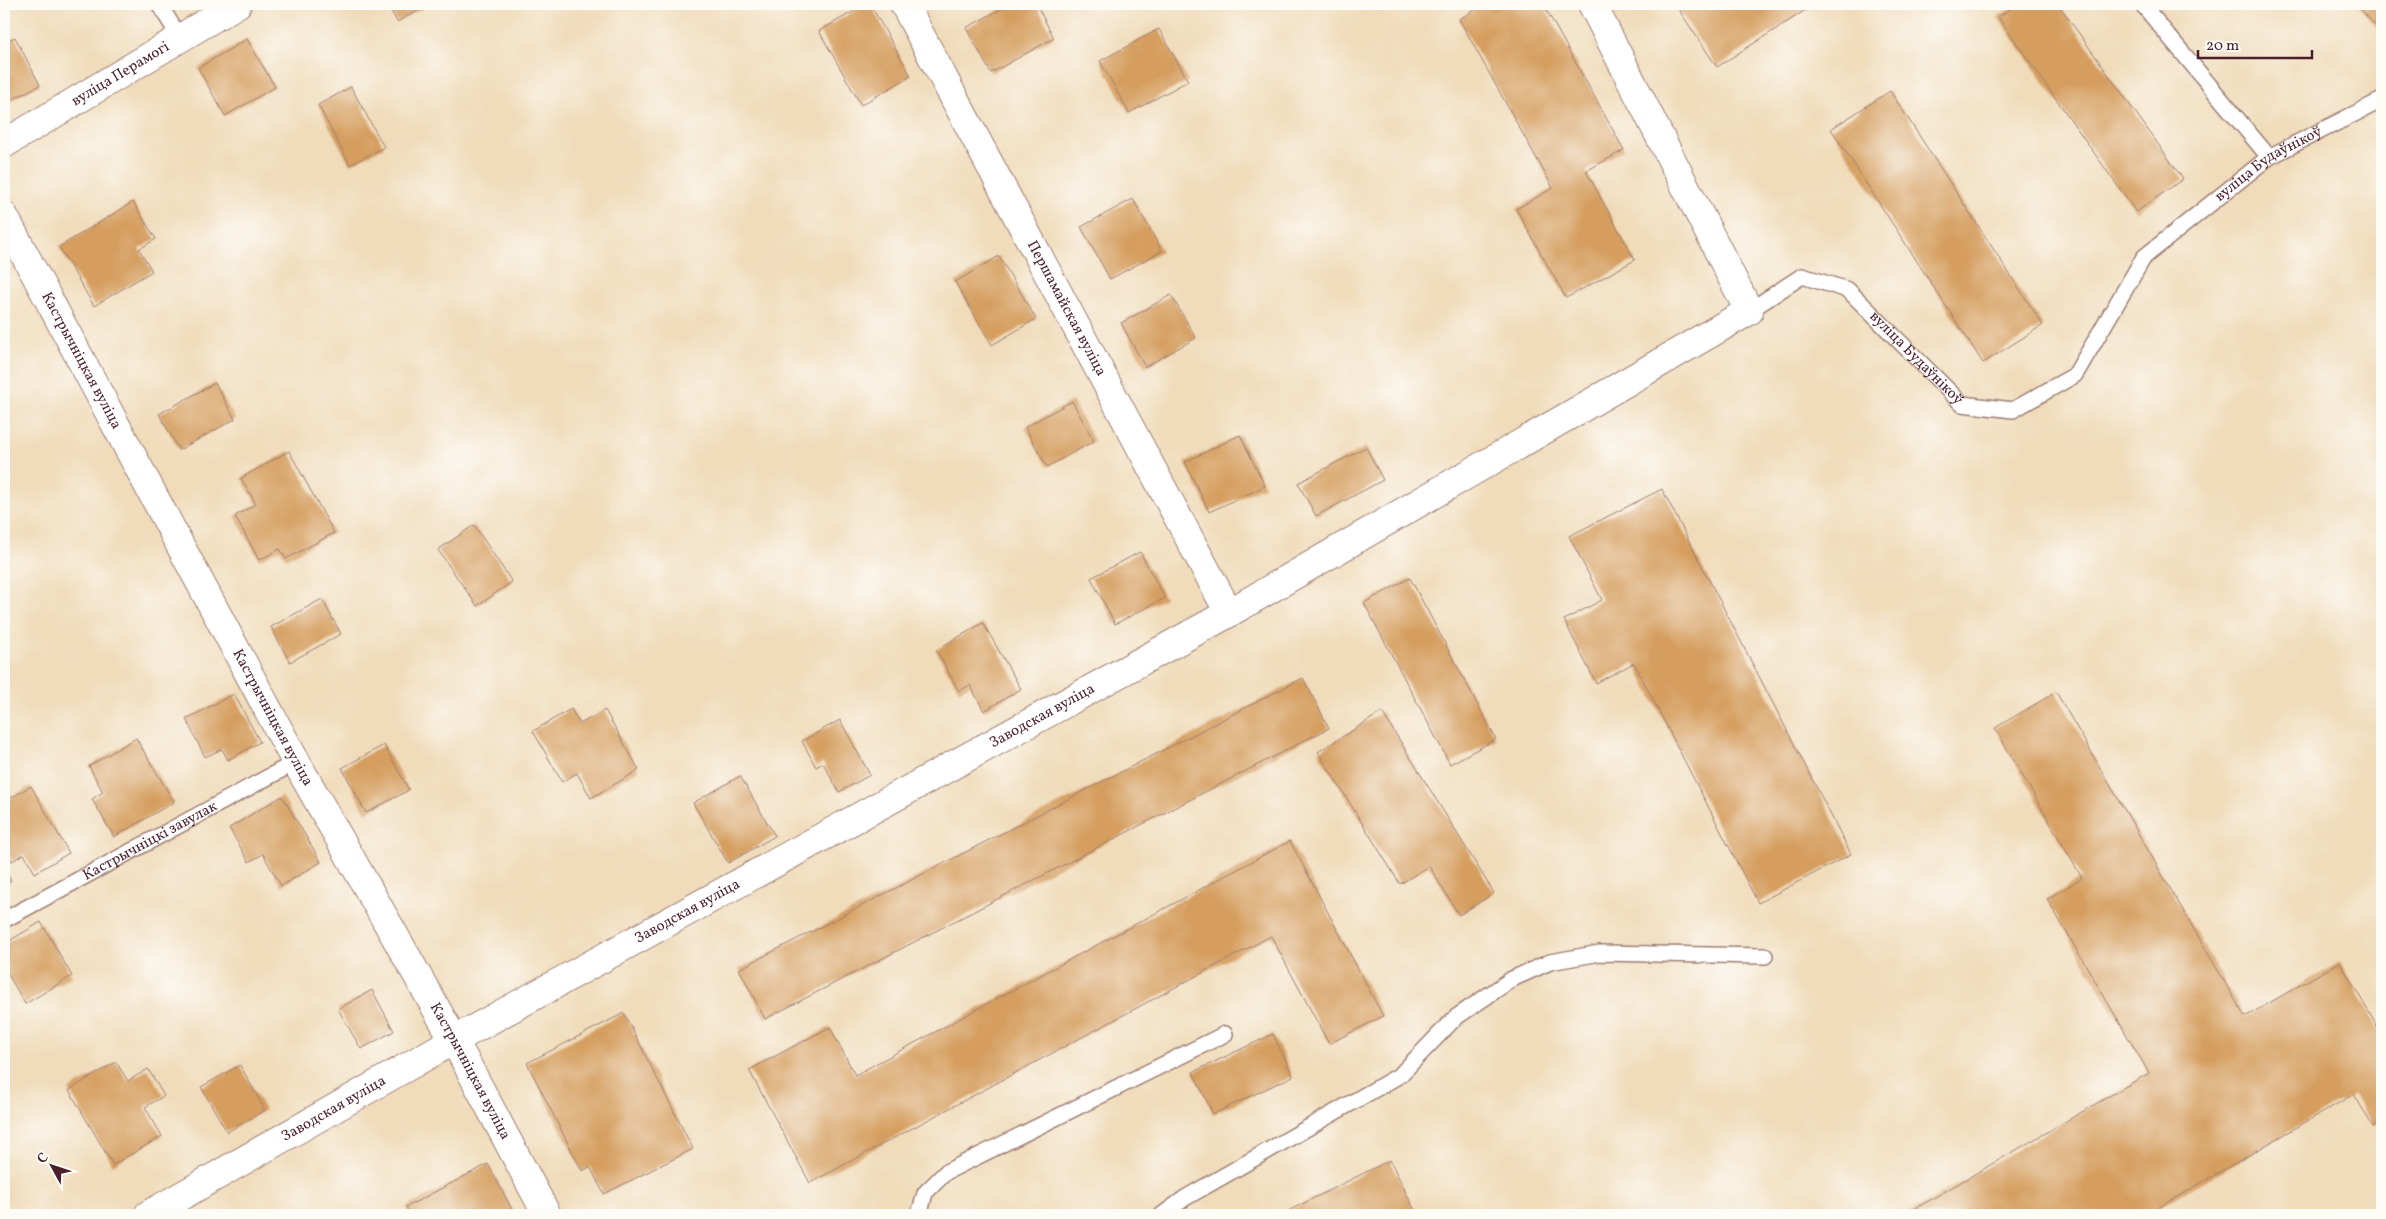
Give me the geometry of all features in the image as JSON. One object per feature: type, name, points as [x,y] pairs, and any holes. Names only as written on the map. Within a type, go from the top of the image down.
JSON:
[{"type":"street","name":"вуліца Перамогі","points":[[4,144],[237,4]]},
{"type":"street","name":"Першамайская вуліца","points":[[904,4],[1229,613]]},
{"type":"street","points":[[1592,4],[1749,311]]},
{"type":"street","name":"Кастрычніцкая вуліца","points":[[4,216],[296,762],[454,1040],[547,1215]]},
{"type":"street","name":"Заводская вуліца","points":[[148,1215],[454,1040],[1229,613],[1749,311]]},
{"type":"lane","points":[[159,4],[180,38]]},
{"type":"lane","points":[[2142,4],[2269,157]]},
{"type":"lane","name":"вуліца Будаўнікоў","points":[[1749,311],[1802,276],[1848,290],[1962,404],[2013,410],[2075,375],[2144,257],[2269,157],[2382,100]]},
{"type":"lane","name":"Кастрычніцкі завулак","points":[[4,920],[296,762]]},
{"type":"lane","points":[[1162,1215],[1185,1198],[1400,1075],[1456,1018],[1512,979],[1550,962],[1600,953],[1766,956]]},
{"type":"lane","points":[[919,1215],[924,1193],[946,1172],[1225,1034]]},
{"type":"building","points":[[387,4],[431,4],[397,22]]},
{"type":"building","points":[[870,4],[911,76],[861,105],[819,31]]},
{"type":"building","points":[[1010,4],[1036,4],[1054,38],[991,73],[966,28]]},
{"type":"building","points":[[1486,4],[1543,4],[1624,150],[1586,171],[1635,260],[1566,298],[1516,209],[1553,188],[1459,19]]},
{"type":"building","points":[[1683,4],[1815,4],[1717,67],[1677,7]]},
{"type":"building","points":[[2017,4],[2058,4],[2183,179],[2136,212],[1998,17]]},
{"type":"building","points":[[2356,4],[2382,4],[2382,33]]},
{"type":"building","points":[[1159,29],[1188,81],[1129,113],[1100,61]]},
{"type":"building","points":[[15,37],[40,85],[4,104],[4,42]]},
{"type":"building","points":[[247,39],[275,87],[225,116],[198,68]]},
{"type":"building","points":[[351,87],[384,147],[350,165],[318,105]]},
{"type":"building","points":[[1890,91],[2043,325],[1983,363],[1831,129]]},
{"type":"building","points":[[1133,199],[1162,251],[1110,279],[1081,227]]},
{"type":"building","points":[[133,202],[156,239],[139,249],[152,271],[94,306],[59,247]]},
{"type":"building","points":[[999,256],[1036,319],[992,345],[955,282]]},
{"type":"building","points":[[1171,295],[1196,338],[1145,367],[1121,323]]},
{"type":"building","points":[[215,383],[235,419],[179,450],[159,414]]},
{"type":"building","points":[[1072,401],[1094,441],[1047,467],[1025,427]]},
{"type":"building","points":[[1240,435],[1265,486],[1209,512],[1185,462]]},
{"type":"building","points":[[1366,447],[1383,480],[1316,516],[1298,483]]},
{"type":"building","points":[[289,451],[334,533],[286,559],[280,549],[259,560],[235,516],[256,504],[241,478]]},
{"type":"building","points":[[1662,489],[1851,854],[1758,903],[1634,663],[1596,683],[1564,620],[1602,600],[1569,536]]},
{"type":"building","points":[[474,525],[512,582],[477,606],[438,550]]},
{"type":"building","points":[[1140,552],[1165,598],[1115,624],[1091,578]]},
{"type":"building","points":[[1410,578],[1496,739],[1450,764],[1364,603]]},
{"type":"building","points":[[322,599],[341,634],[290,662],[271,627]]},
{"type":"building","points":[[983,623],[1021,689],[984,711],[970,685],[959,691],[936,650]]},
{"type":"building","points":[[1303,678],[1329,728],[765,1019],[739,969]]},
{"type":"building","points":[[2056,692],[2245,1017],[2340,962],[2382,1035],[2382,1121],[2373,1127],[2354,1094],[2146,1215],[1904,1215],[2149,1073],[2047,899],[2082,878],[1995,728]]},
{"type":"building","points":[[234,694],[260,742],[228,760],[222,749],[205,757],[186,719]]},
{"type":"building","points":[[571,709],[580,724],[605,710],[639,770],[591,798],[577,773],[562,782],[533,731]]},
{"type":"building","points":[[1382,712],[1494,893],[1459,915],[1429,866],[1400,884],[1318,752]]},
{"type":"building","points":[[840,720],[870,775],[839,792],[823,763],[816,767],[802,741]]},
{"type":"building","points":[[136,738],[174,802],[114,837],[92,799],[103,792],[89,766]]},
{"type":"building","points":[[384,745],[409,790],[366,813],[342,768]]},
{"type":"building","points":[[740,776],[775,836],[728,863],[693,803]]},
{"type":"building","points":[[31,786],[69,853],[35,873],[24,854],[12,861],[4,847],[4,825],[7,823],[4,817],[4,802]]},
{"type":"building","points":[[282,796],[321,862],[281,886],[263,854],[249,862],[229,828]]},
{"type":"building","points":[[1290,841],[1383,1016],[1329,1044],[1271,936],[810,1183],[749,1070],[830,1027],[855,1075]]},
{"type":"building","points":[[4,869],[11,881],[4,886]]},
{"type":"building","points":[[41,922],[72,976],[25,1004],[4,967],[4,944]]},
{"type":"building","points":[[372,990],[394,1031],[361,1049],[338,1009]]},
{"type":"building","points":[[624,1013],[693,1149],[604,1194],[590,1167],[582,1171],[527,1063]]},
{"type":"building","points":[[1273,1034],[1293,1076],[1213,1114],[1193,1072]]},
{"type":"building","points":[[116,1062],[128,1081],[148,1069],[164,1096],[145,1107],[162,1136],[113,1165],[69,1090]]},
{"type":"building","points":[[240,1065],[265,1110],[227,1132],[201,1087]]},
{"type":"building","points":[[1390,1160],[1417,1215],[1280,1215]]},
{"type":"building","points":[[488,1164],[515,1215],[410,1215],[406,1207]]}]
